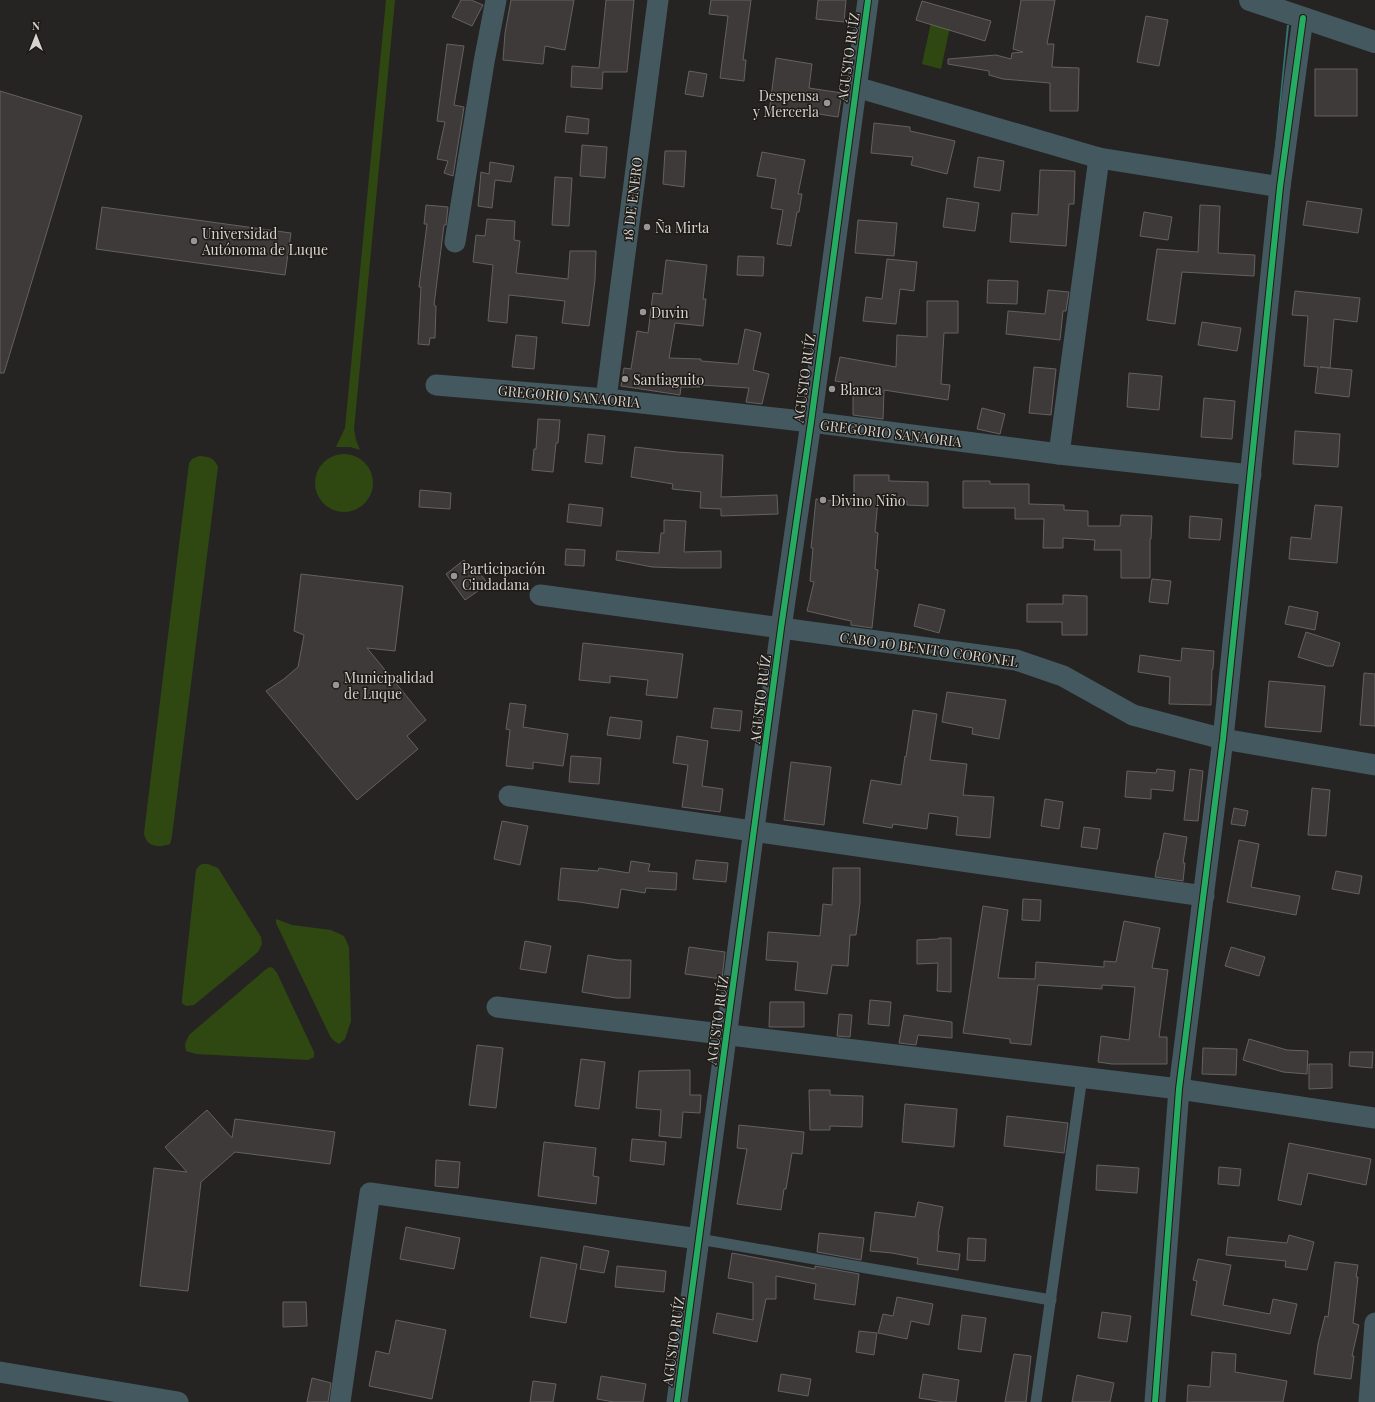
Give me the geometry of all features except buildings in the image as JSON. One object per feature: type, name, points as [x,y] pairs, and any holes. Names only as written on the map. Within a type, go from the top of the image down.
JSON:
[{"type":"street","points":[[454,242],[484,62],[496,0]]},
{"type":"street","name":"18 DE ENERO","points":[[606,399],[658,0]]},
{"type":"street","name":"AGUSTO RUÍZ","points":[[677,1402],[755,831],[781,628],[811,422],[868,0]]},
{"type":"street","points":[[1250,0],[1375,42]]},
{"type":"street","points":[[1155,1402],[1179,1089],[1223,739],[1280,187],[1303,18]]},
{"type":"street","points":[[856,87],[1099,158],[1280,187]]},
{"type":"street","points":[[1059,454],[1099,158]]},
{"type":"street","name":"GREGORIO SANAORIA","points":[[436,385],[606,399],[811,422],[1059,454],[1251,475]]},
{"type":"street","name":"CABO 1O BENITO CORONEL","points":[[540,595],[1016,660],[1063,676],[1133,715],[1223,739],[1375,765]]},
{"type":"street","points":[[509,796],[1204,896]]},
{"type":"street","points":[[497,1007],[1179,1089],[1375,1118]]},
{"type":"street","points":[[340,1402],[370,1193],[699,1239]]},
{"type":"street","points":[[1371,1391],[1375,1324]]},
{"type":"street","points":[[0,1372],[178,1402]]},
{"type":"lane","points":[[1036,1402],[1082,1077]]},
{"type":"lane","points":[[699,1239],[1051,1300]]},
{"type":"green space","points":[[386,0],[395,0],[354,429],[360,450],[350,447],[336,447],[345,428]]},
{"type":"green space","points":[[931,23],[950,27],[941,69],[922,64]]},
{"type":"green space","points":[[344,454],[360,459],[368,467],[373,483],[368,499],[360,507],[344,512],[328,507],[320,499],[315,483],[320,467],[328,459]]},
{"type":"green space","points":[[199,456],[211,458],[215,461],[218,467],[172,836],[170,844],[157,846],[150,844],[147,841],[144,833],[189,463],[192,459]]},
{"type":"green space","points":[[202,864],[208,864],[218,868],[261,937],[262,944],[258,952],[194,1005],[186,1006],[182,1003],[182,999],[196,870]]},
{"type":"green space","points":[[276,919],[292,925],[331,930],[344,936],[349,947],[351,1021],[345,1039],[339,1044],[330,1036],[276,923]]},
{"type":"green space","points":[[270,967],[277,973],[314,1052],[314,1057],[308,1060],[196,1054],[186,1051],[185,1044],[189,1035]]},
{"type":"water","points":[[1287,25],[1289,25],[1274,158]]},
{"type":"cycle path","points":[[677,1402],[781,628],[811,422],[868,0]]},
{"type":"cycle path","points":[[1155,1402],[1179,1089],[1223,739],[1280,187],[1303,18]]},
{"type":"place","name":"Despensa y Mercerla","points":[[827,103]]},
{"type":"place","name":"Ña Mirta","points":[[647,227]]},
{"type":"place","name":"Universidad Autónoma de Luque","points":[[194,241]]},
{"type":"place","name":"Duvin","points":[[643,312]]},
{"type":"place","name":"Santiaguito","points":[[625,379]]},
{"type":"place","name":"Blanca","points":[[832,389]]},
{"type":"place","name":"Divino Niño","points":[[823,500]]},
{"type":"place","name":"Participación Ciudadana","points":[[454,576]]},
{"type":"place","name":"Municipalidad de Luque","points":[[336,685]]}]
